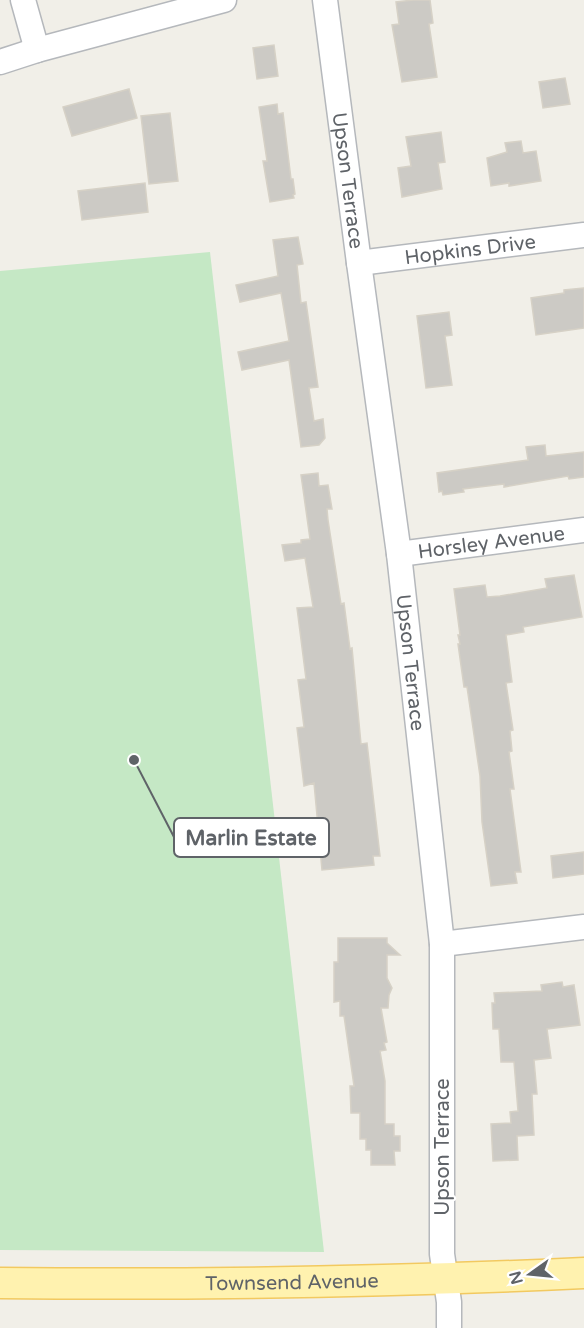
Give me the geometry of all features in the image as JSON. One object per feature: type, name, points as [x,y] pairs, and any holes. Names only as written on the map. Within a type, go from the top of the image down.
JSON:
[{"type":"main road","name":"Townsend Avenue","points":[[0,1283],[225,1284],[584,1274]]},
{"type":"street","points":[[23,0],[38,50]]},
{"type":"street","points":[[0,62],[224,0]]},
{"type":"street","name":"Upson Terrace","points":[[325,0],[358,263],[399,554],[442,944],[442,1254],[449,1302],[449,1328]]},
{"type":"street","name":"Hopkins Drive","points":[[358,263],[584,235]]},
{"type":"street","name":"Horsley Avenue","points":[[399,554],[584,530]]},
{"type":"street","points":[[442,944],[584,927]]},
{"type":"green space","points":[[210,252],[324,1252],[0,1250],[0,271]]},
{"type":"building","points":[[430,0],[433,23],[429,24],[437,77],[402,82],[392,25],[399,24],[396,2]]},
{"type":"building","points":[[274,45],[278,76],[257,79],[253,48]]},
{"type":"building","points":[[565,78],[570,104],[543,108],[539,82]]},
{"type":"building","points":[[129,89],[137,118],[72,136],[63,107]]},
{"type":"building","points":[[277,104],[278,114],[283,113],[295,194],[294,198],[270,202],[263,161],[267,161],[259,107]]},
{"type":"building","points":[[170,113],[178,181],[149,184],[141,116]]},
{"type":"building","points":[[441,132],[445,162],[438,163],[442,189],[402,197],[398,168],[411,166],[406,137]]},
{"type":"building","points":[[521,141],[523,153],[536,151],[541,181],[491,186],[487,158],[507,152],[505,143]]},
{"type":"building","points":[[145,183],[148,212],[82,220],[78,191]]},
{"type":"building","points":[[298,237],[303,264],[297,265],[301,303],[306,302],[318,387],[309,388],[314,421],[323,419],[325,438],[319,445],[301,447],[289,360],[242,370],[238,352],[289,341],[281,293],[240,302],[236,285],[278,276],[273,240]]},
{"type":"building","points":[[584,288],[584,328],[536,335],[531,298]]},
{"type":"building","points":[[449,312],[452,335],[445,336],[452,385],[426,388],[417,316]]},
{"type":"building","points":[[545,445],[546,456],[584,452],[584,477],[569,479],[568,476],[504,487],[504,484],[463,489],[464,492],[443,495],[442,491],[439,492],[437,473],[528,460],[526,447]]},
{"type":"building","points":[[318,473],[319,486],[328,485],[332,509],[327,509],[328,520],[341,604],[344,603],[350,649],[352,648],[361,744],[367,743],[380,856],[373,856],[374,865],[322,870],[314,783],[304,786],[297,728],[304,727],[298,680],[306,679],[297,608],[313,607],[305,558],[285,561],[282,545],[301,543],[301,540],[310,539],[301,475]]},
{"type":"building","points":[[574,575],[582,617],[523,627],[524,632],[506,635],[512,682],[506,683],[513,730],[510,731],[512,751],[509,752],[514,789],[510,789],[521,872],[515,872],[517,883],[491,886],[482,822],[480,776],[467,687],[464,687],[458,644],[460,644],[458,635],[460,635],[454,589],[485,585],[487,597],[500,596],[547,588],[545,579]]},
{"type":"building","points":[[584,852],[584,874],[553,878],[551,856]]},
{"type":"building","points":[[338,938],[387,938],[387,943],[400,955],[387,955],[387,978],[392,988],[388,1008],[381,1008],[387,1042],[384,1043],[386,1050],[380,1051],[385,1081],[385,1124],[394,1124],[394,1136],[400,1136],[400,1151],[394,1151],[395,1165],[371,1165],[371,1150],[366,1150],[366,1139],[360,1139],[360,1113],[351,1113],[350,1086],[354,1086],[344,1016],[340,1016],[340,1001],[334,1002],[334,962],[338,962]]},
{"type":"building","points":[[562,982],[563,987],[574,985],[580,1025],[547,1029],[551,1058],[534,1060],[537,1094],[532,1094],[534,1135],[517,1136],[518,1160],[493,1161],[491,1124],[511,1123],[510,1112],[518,1111],[514,1062],[501,1062],[499,1029],[493,1029],[494,993],[542,991],[541,985]]},
{"type":"place","name":"Marlin Estate","points":[[134,760]]}]
